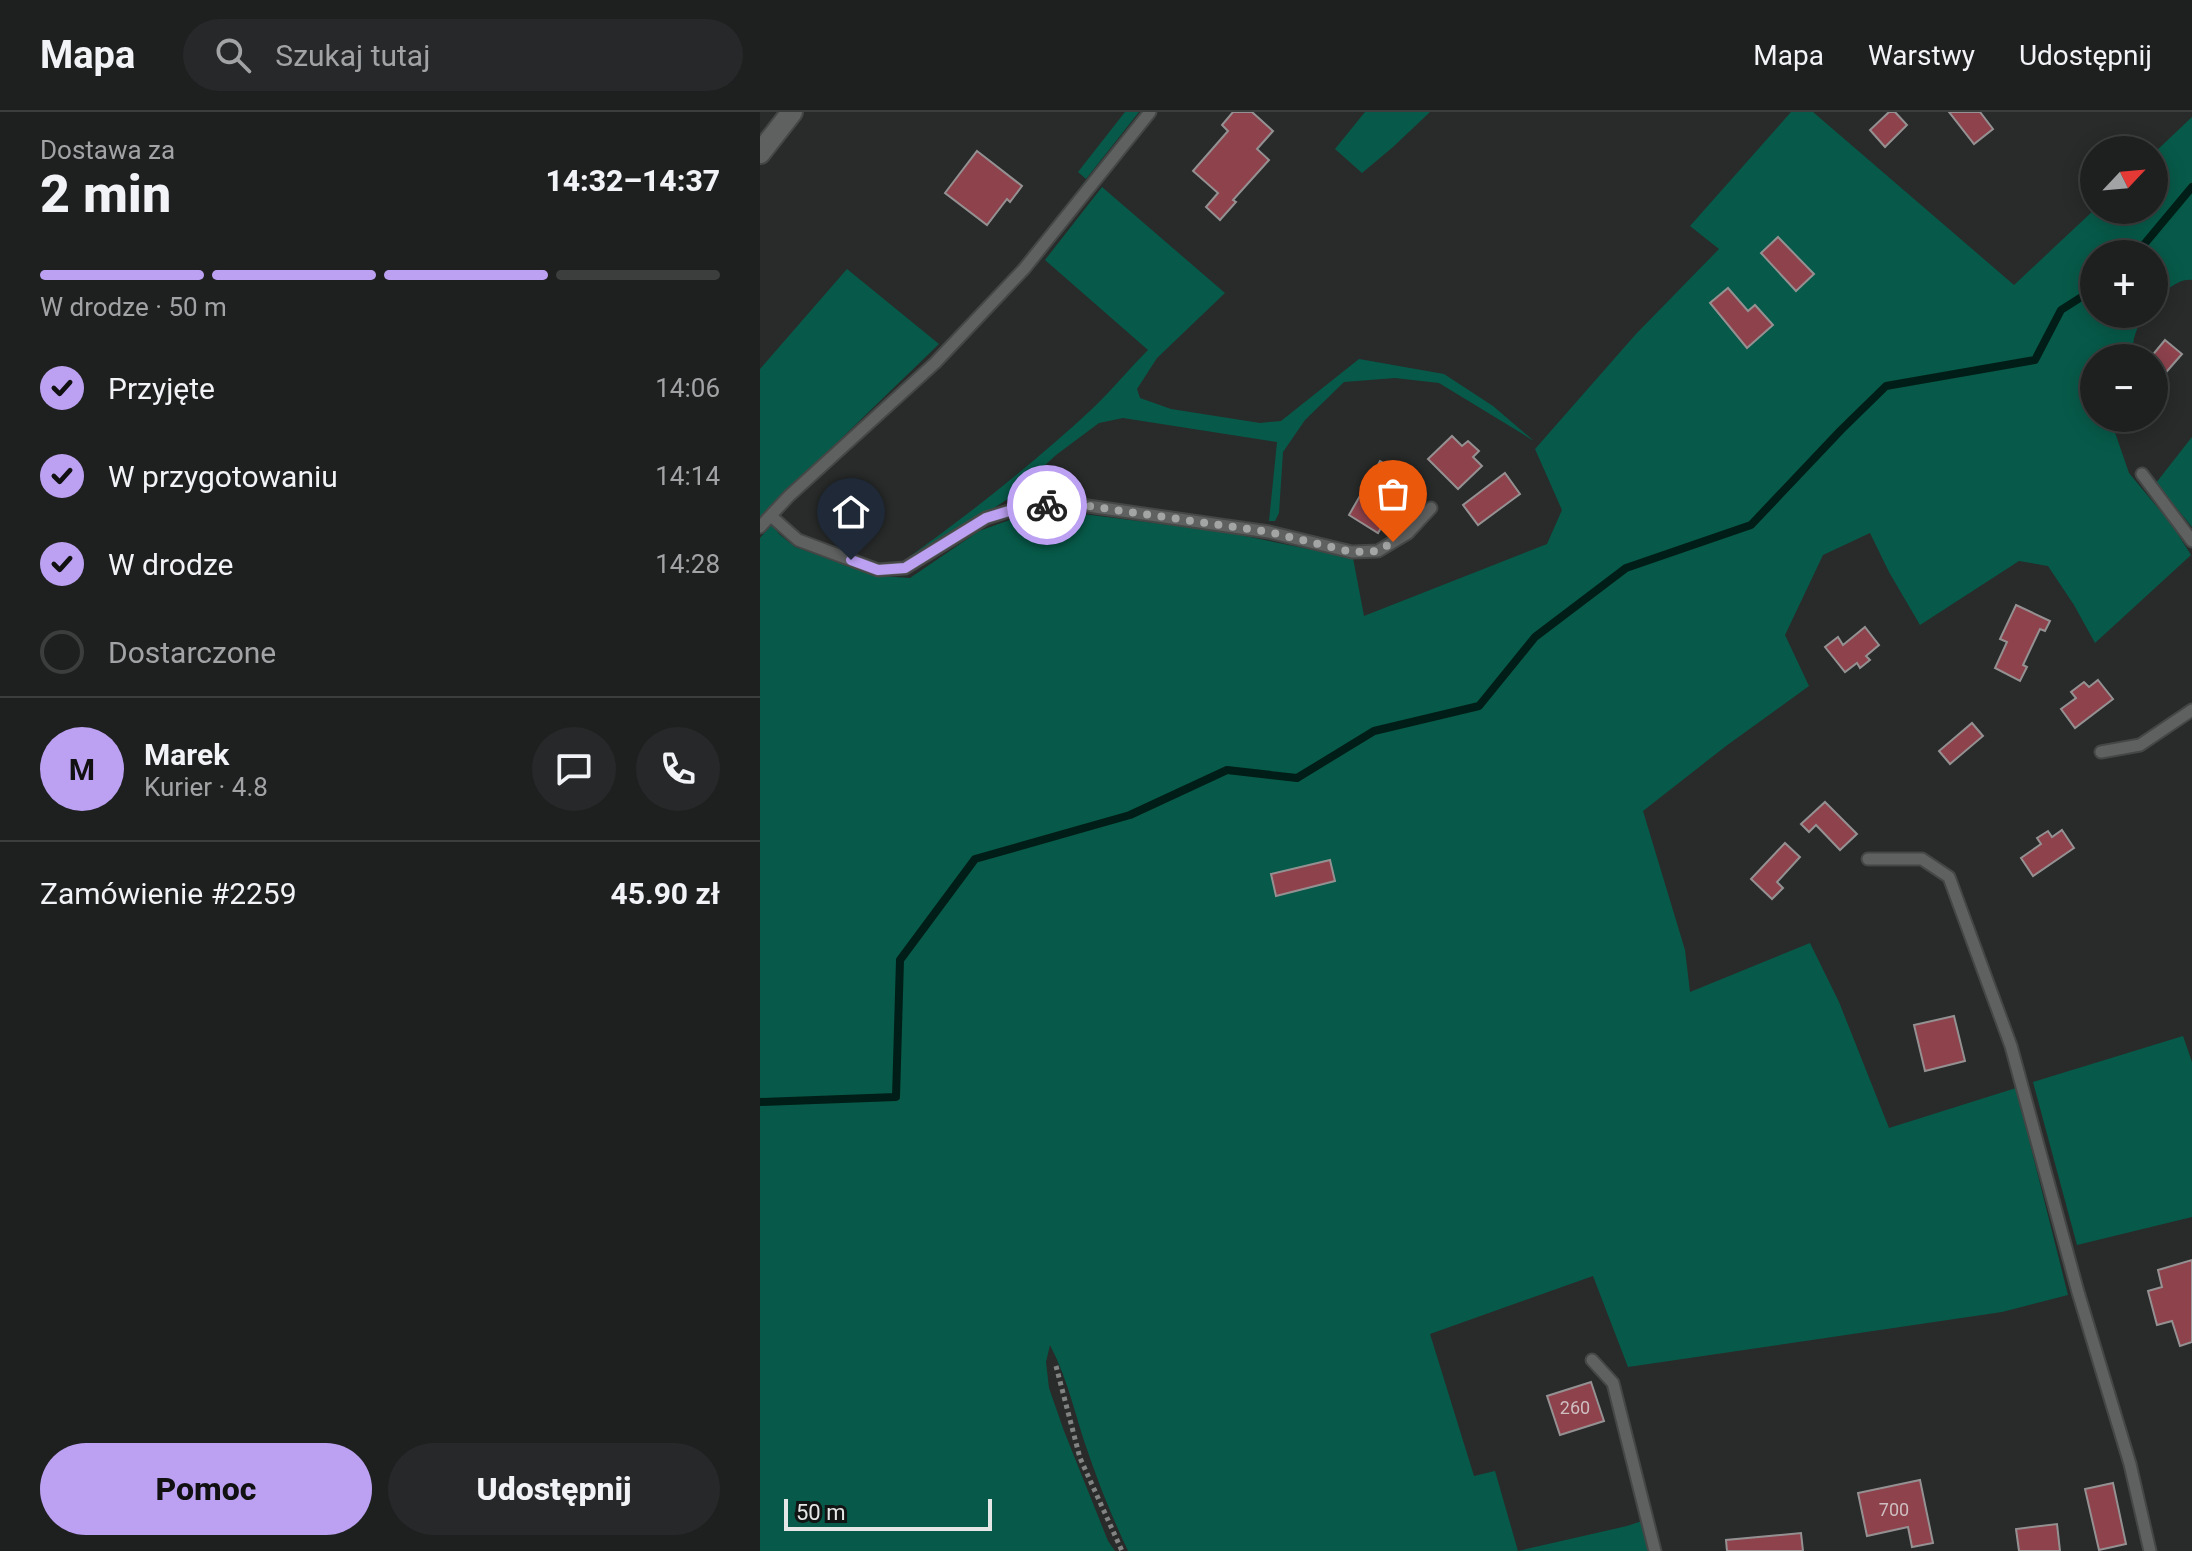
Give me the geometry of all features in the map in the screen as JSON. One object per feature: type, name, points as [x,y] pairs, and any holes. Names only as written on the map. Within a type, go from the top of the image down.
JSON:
[{"type":"street","points":[[760,153],[792,112]]},
{"type":"lane","points":[[760,527],[789,496],[935,363],[1024,269],[1150,112]]},
{"type":"lane","points":[[2142,474],[2192,541]]},
{"type":"lane","points":[[771,516],[798,540],[878,570],[905,568],[986,518],[1025,506],[1081,505],[1269,532],[1352,552],[1378,551],[1408,533],[1431,508]]},
{"type":"lane","points":[[2101,752],[2140,745],[2192,710]]},
{"type":"lane","points":[[1868,859],[1922,859],[1949,877],[2011,1046],[2078,1292],[2130,1464],[2150,1551]]},
{"type":"lane","points":[[1592,1360],[1613,1383],[1655,1551]]},
{"type":"path","points":[[1056,1366],[1080,1458],[1122,1551]]},
{"type":"green space","points":[[1125,112],[1139,112],[1086,179],[1078,172]]},
{"type":"green space","points":[[1365,112],[1430,112],[1362,173],[1335,149]]},
{"type":"green space","points":[[1791,112],[1813,112],[2014,285],[2080,223],[2168,224],[2168,140],[2192,117],[2192,280],[2177,283],[2168,290],[2168,240],[2080,240],[2080,328],[2137,328],[2133,344],[2080,344],[2080,432],[2115,432],[2129,473],[2172,525],[2191,555],[2095,643],[2048,566],[2019,561],[1920,625],[1870,533],[1823,555],[1785,635],[1809,686],[1643,811],[1685,950],[1690,992],[1810,943],[1839,1002],[1889,1128],[2016,1088],[2068,1295],[2002,1312],[1628,1367],[1593,1276],[1430,1334],[1474,1476],[1495,1471],[1518,1551],[1128,1551],[1099,1482],[1050,1345],[1046,1362],[1049,1388],[1108,1541],[1115,1551],[760,1551],[760,538],[772,524],[795,547],[879,576],[910,578],[979,531],[1029,513],[1083,514],[1225,532],[1353,558],[1364,616],[1547,544],[1562,510],[1535,449],[1636,334],[1719,249],[1690,226]]},
{"type":"green space","points":[[1102,187],[1225,293],[1157,358],[1137,389],[1140,398],[1171,409],[1260,423],[1281,421],[1359,359],[1444,374],[1493,406],[1534,441],[1439,383],[1395,378],[1344,382],[1305,420],[1283,452],[1279,513],[1275,521],[1269,521],[1277,442],[1123,418],[1099,423],[1056,455],[1011,497],[922,554],[909,557],[1048,448],[1099,402],[1148,350],[1045,260]]},
{"type":"green space","points":[[847,269],[939,344],[760,517],[760,369]]},
{"type":"green space","points":[[2192,437],[2192,527],[2156,483]]},
{"type":"green space","points":[[2183,1036],[2192,1062],[2192,1217],[2077,1245],[2033,1082]]},
{"type":"green space","points":[[1642,1521],[1648,1551],[1518,1551]]},
{"type":"building","points":[[1233,112],[1252,112],[1273,131],[1257,149],[1269,160],[1233,200],[1236,202],[1220,220],[1206,207],[1218,193],[1193,171],[1228,131],[1222,125]]},
{"type":"building","points":[[1889,112],[1895,112],[1907,125],[1885,147],[1870,130]]},
{"type":"building","points":[[1949,112],[1980,112],[1993,129],[1974,144]]},
{"type":"building","points":[[977,151],[1022,186],[1010,202],[1007,199],[987,225],[945,193]]},
{"type":"building","points":[[1778,237],[1814,274],[1796,291],[1761,253]]},
{"type":"building","points":[[1728,288],[1748,311],[1755,305],[1773,325],[1747,348],[1710,303]]},
{"type":"building","points":[[2165,340],[2182,354],[2168,370],[2168,344],[2162,344]]},
{"type":"building","points":[[1452,436],[1462,446],[1468,441],[1479,451],[1473,457],[1482,466],[1458,489],[1428,459]]},
{"type":"building","points":[[1380,461],[1410,478],[1378,533],[1349,515]]},
{"type":"building","points":[[1505,473],[1520,494],[1478,525],[1463,505]]},
{"type":"building","points":[[2016,605],[2050,621],[2045,631],[2040,629],[2023,665],[2027,667],[2020,681],[1995,668],[2007,642],[2000,639]]},
{"type":"building","points":[[1865,627],[1879,645],[1866,656],[1870,660],[1860,668],[1857,663],[1845,672],[1825,647],[1838,637],[1843,645]]},
{"type":"building","points":[[2098,680],[2113,699],[2075,728],[2061,709],[2076,698],[2071,692],[2084,682],[2089,687]]},
{"type":"building","points":[[1972,723],[1983,736],[1950,764],[1939,751]]},
{"type":"building","points":[[1825,802],[1857,834],[1840,850],[1816,825],[1809,832],[1801,824]]},
{"type":"building","points":[[2062,830],[2074,848],[2033,876],[2021,858],[2041,844],[2037,838],[2048,831],[2052,837]]},
{"type":"building","points":[[1785,843],[1800,857],[1777,882],[1783,888],[1772,899],[1751,879]]},
{"type":"building","points":[[1330,860],[1335,881],[1276,896],[1271,874]]},
{"type":"building","points":[[1954,1016],[1965,1061],[1925,1071],[1914,1025]]},
{"type":"building","points":[[2192,1260],[2192,1342],[2180,1346],[2172,1321],[2157,1325],[2148,1291],[2162,1287],[2158,1270]]},
{"type":"building","points":[[1591,1382],[1604,1421],[1560,1435],[1547,1396]]},
{"type":"building","points":[[1920,1480],[1933,1543],[1912,1547],[1908,1527],[1867,1536],[1858,1493]]},
{"type":"building","points":[[2113,1483],[2126,1544],[2099,1550],[2085,1489]]},
{"type":"building","points":[[2057,1524],[2060,1551],[2019,1551],[2016,1529]]},
{"type":"building","points":[[1801,1533],[1803,1551],[1727,1551],[1726,1540]]},
{"type":"waterway","points":[[2148,240],[2192,187]]},
{"type":"waterway","points":[[760,1102],[896,1097],[900,960],[975,859],[1130,815],[1227,770],[1297,778],[1374,731],[1479,706],[1535,637],[1626,568],[1751,525],[1886,386],[2035,360],[2061,310],[2080,298]]},
{"type":"way so far","points":[[1047,505],[1081,505],[1269,532],[1352,552],[1378,551],[1393,542]]},
{"type":"route","points":[[851,560],[878,570],[905,568],[986,518],[1025,506],[1047,505]]}]
